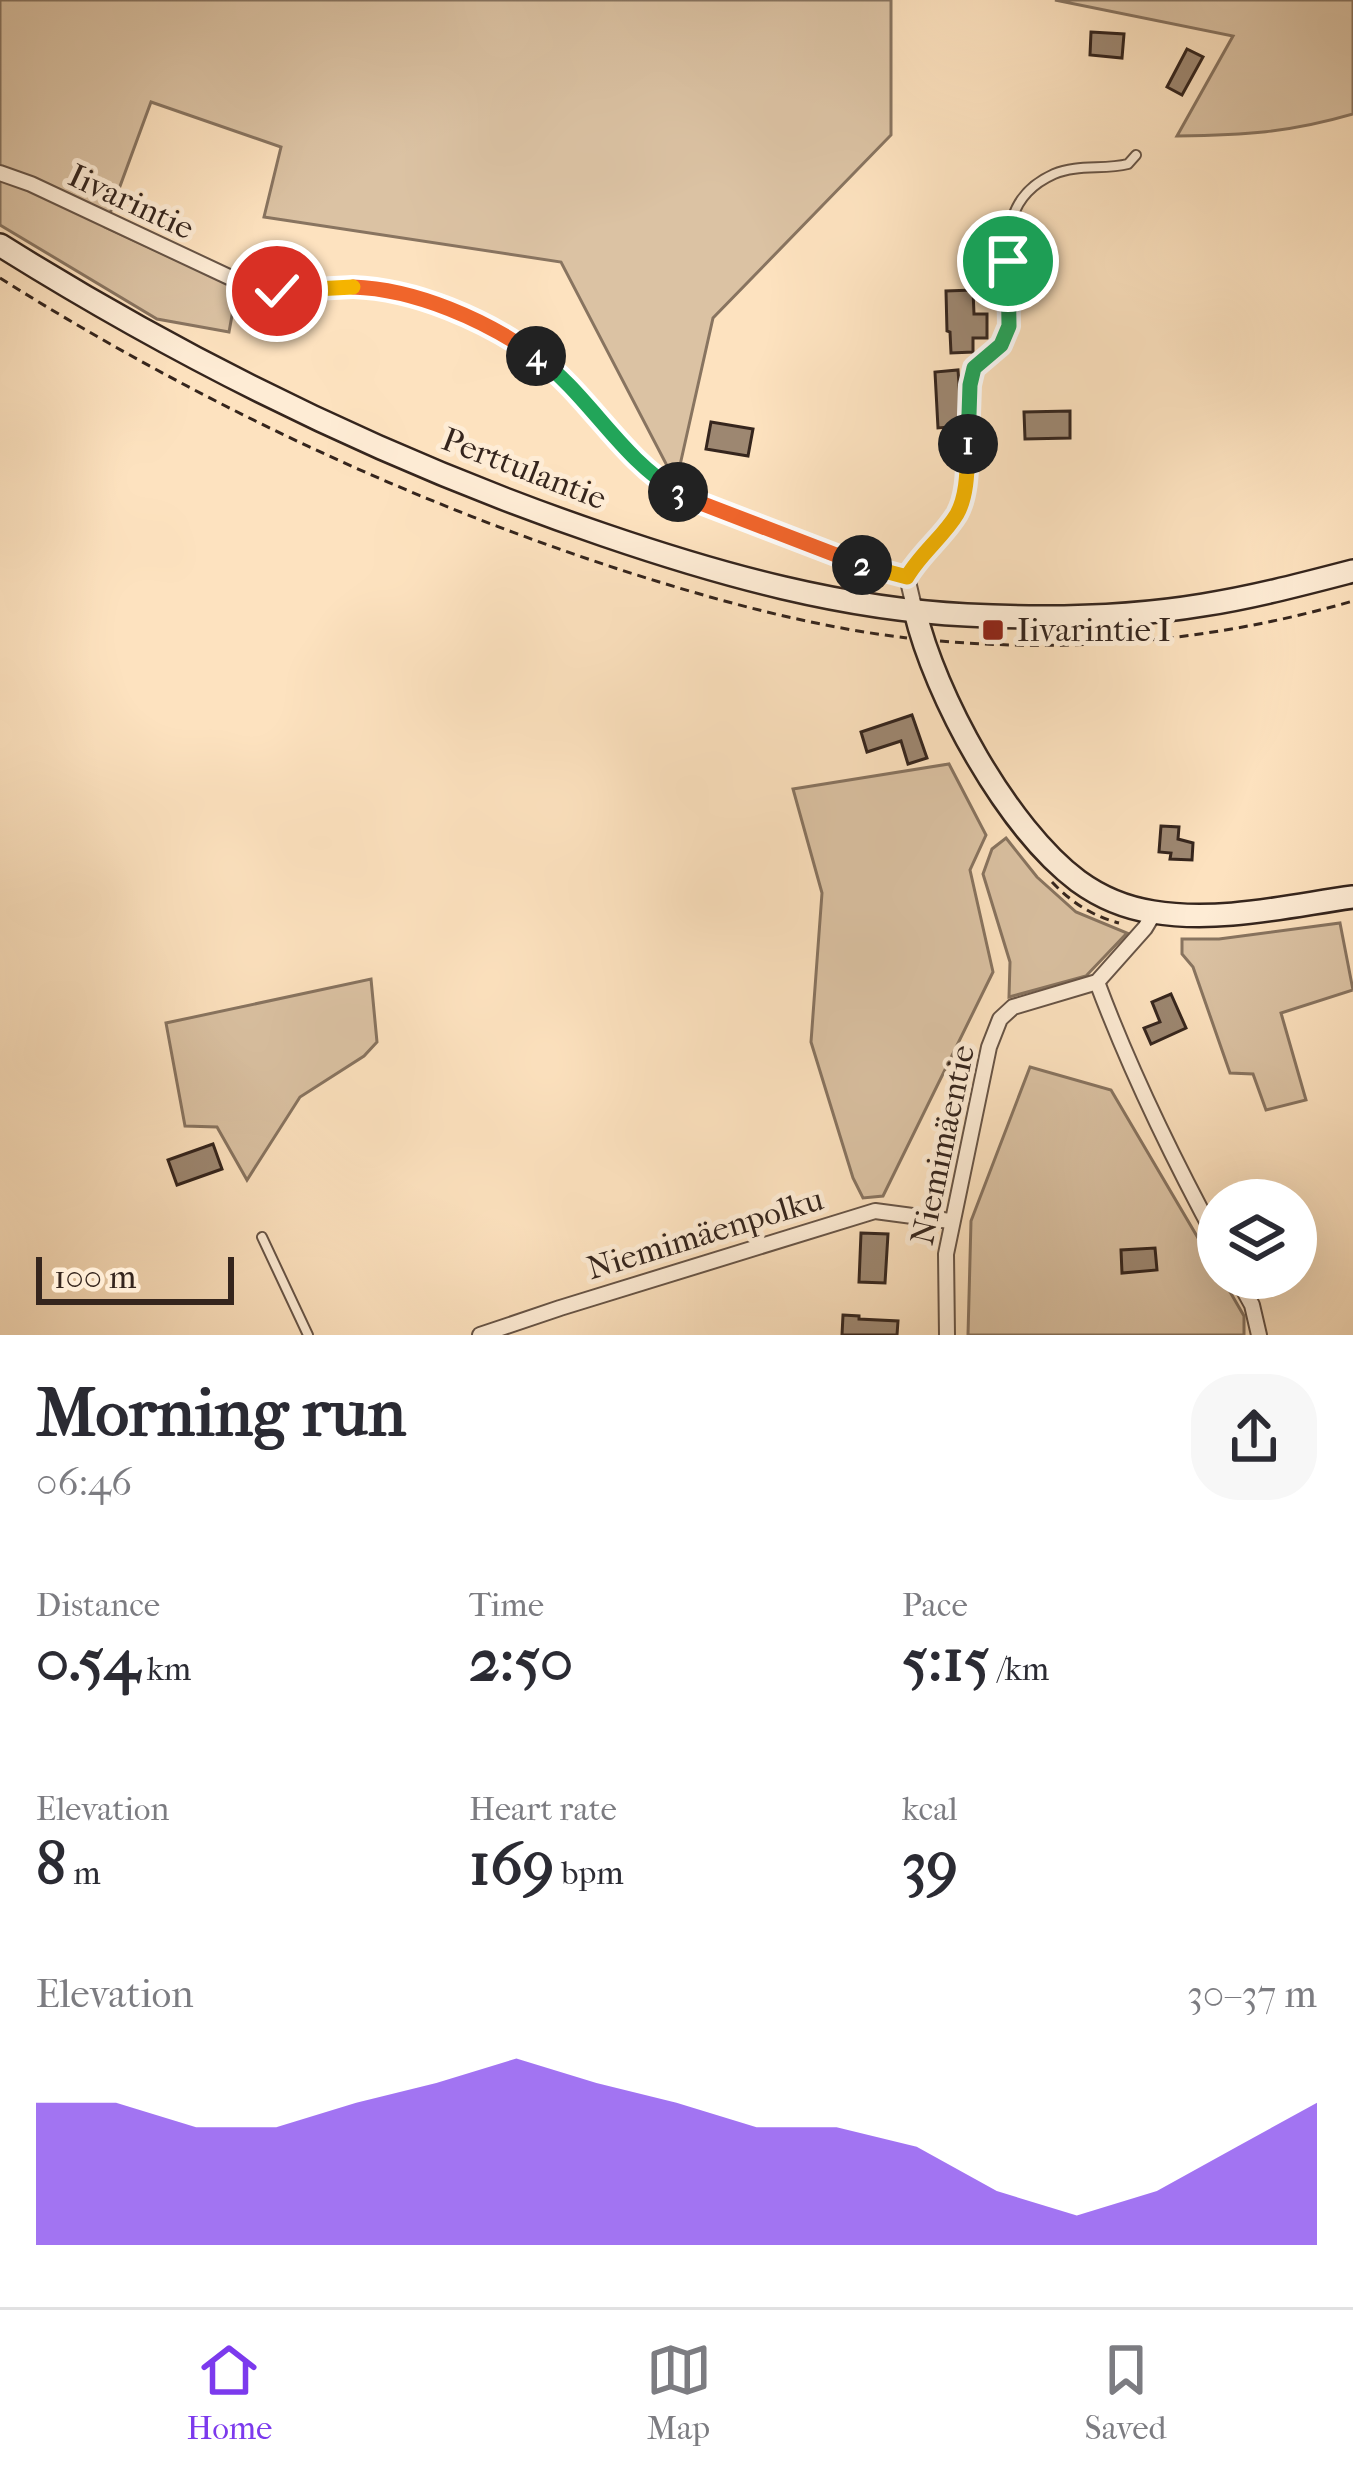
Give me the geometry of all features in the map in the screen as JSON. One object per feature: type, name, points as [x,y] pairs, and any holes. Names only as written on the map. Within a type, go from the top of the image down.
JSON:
[{"type":"street","name":"Iivarintie","points":[[0,173],[246,285],[277,291],[373,287],[434,303],[500,334],[562,375],[663,483],[718,511],[907,577]]},
{"type":"street","name":"Perttulantie","points":[[0,245],[122,319],[313,418],[469,486],[664,556],[742,578],[915,611],[1021,617],[1116,615],[1244,598],[1353,571]]},
{"type":"street","points":[[907,577],[915,611],[912,642],[984,768],[1037,841],[1095,892],[1150,920],[1353,896]]},
{"type":"street","points":[[1150,920],[1097,982],[1157,1127],[1197,1202]]},
{"type":"street","name":"Niemimäentie","points":[[947,1335],[950,1221],[989,1047],[1000,1019],[1013,1007],[1097,982]]},
{"type":"street","name":"Niemimäenpolku","points":[[480,1335],[875,1211],[950,1221]]},
{"type":"street","points":[[1249,1299],[1258,1335]]},
{"type":"lane","points":[[907,577],[957,514],[963,495],[974,368],[1001,345],[1009,326],[1009,226],[1016,208],[1054,174],[1128,164],[1136,155]]},
{"type":"lane","points":[[262,1238],[308,1335]]},
{"type":"path","points":[[912,642],[1058,647],[1157,640],[1259,624],[1353,601]]},
{"type":"path","points":[[993,630],[993,646]]},
{"type":"path","points":[[1049,879],[1074,902],[1111,921],[1150,920]]},
{"type":"shaded area","points":[[0,0],[891,0],[891,135],[713,318],[676,483],[561,262],[264,217],[281,147],[151,102],[105,227],[237,288],[229,332],[157,319],[0,225]]},
{"type":"shaded area","points":[[1055,0],[1353,0],[1353,114],[1266,132],[1177,136],[1233,36]]},
{"type":"shaded area","points":[[949,764],[986,835],[970,870],[993,972],[883,1196],[863,1198],[811,1042],[822,893],[793,789]]},
{"type":"shaded area","points":[[1006,838],[1037,877],[1076,912],[1127,933],[1086,976],[1009,997],[1010,962],[983,874],[992,849]]},
{"type":"shaded area","points":[[1340,923],[1353,990],[1281,1013],[1306,1100],[1266,1110],[1253,1074],[1230,1073],[1193,967],[1182,954],[1182,939],[1219,939]]},
{"type":"shaded area","points":[[371,979],[377,1042],[364,1056],[300,1097],[247,1180],[217,1127],[185,1126],[166,1023]]},
{"type":"shaded area","points":[[1030,1067],[1111,1090],[1197,1236],[1197,1299],[1234,1299],[1244,1316],[1244,1335],[968,1335],[971,1221]]},
{"type":"building","points":[[1091,32],[1124,34],[1122,58],[1090,55]]},
{"type":"building","points":[[1187,49],[1203,57],[1182,95],[1167,87]]},
{"type":"building","points":[[973,290],[974,314],[987,314],[987,338],[973,338],[973,352],[951,353],[946,291]]},
{"type":"building","points":[[958,370],[962,426],[938,428],[935,372]]},
{"type":"building","points":[[1070,411],[1070,438],[1025,439],[1024,412]]},
{"type":"building","points":[[711,422],[753,429],[748,456],[706,449]]},
{"type":"building","points":[[912,715],[927,758],[908,764],[901,741],[867,752],[861,732]]},
{"type":"building","points":[[1161,826],[1179,827],[1178,839],[1193,843],[1192,860],[1170,859],[1171,853],[1159,852]]},
{"type":"building","points":[[1171,994],[1186,1028],[1151,1044],[1144,1028],[1160,1022],[1152,1002]]},
{"type":"building","points":[[213,1144],[222,1169],[177,1185],[168,1160]]},
{"type":"building","points":[[861,1233],[888,1234],[885,1283],[859,1282]]},
{"type":"building","points":[[1155,1248],[1157,1270],[1122,1273],[1121,1250]]},
{"type":"building","points":[[843,1315],[898,1321],[897,1335],[842,1335]]},
{"type":"place","name":"Iivarintie I","points":[[993,630]]},
{"type":"route","points":[[277,291],[373,287],[434,303],[500,334],[562,375],[663,483],[698,502],[907,577],[957,514],[967,468],[974,368],[1001,345],[1009,326],[1008,261]]}]
